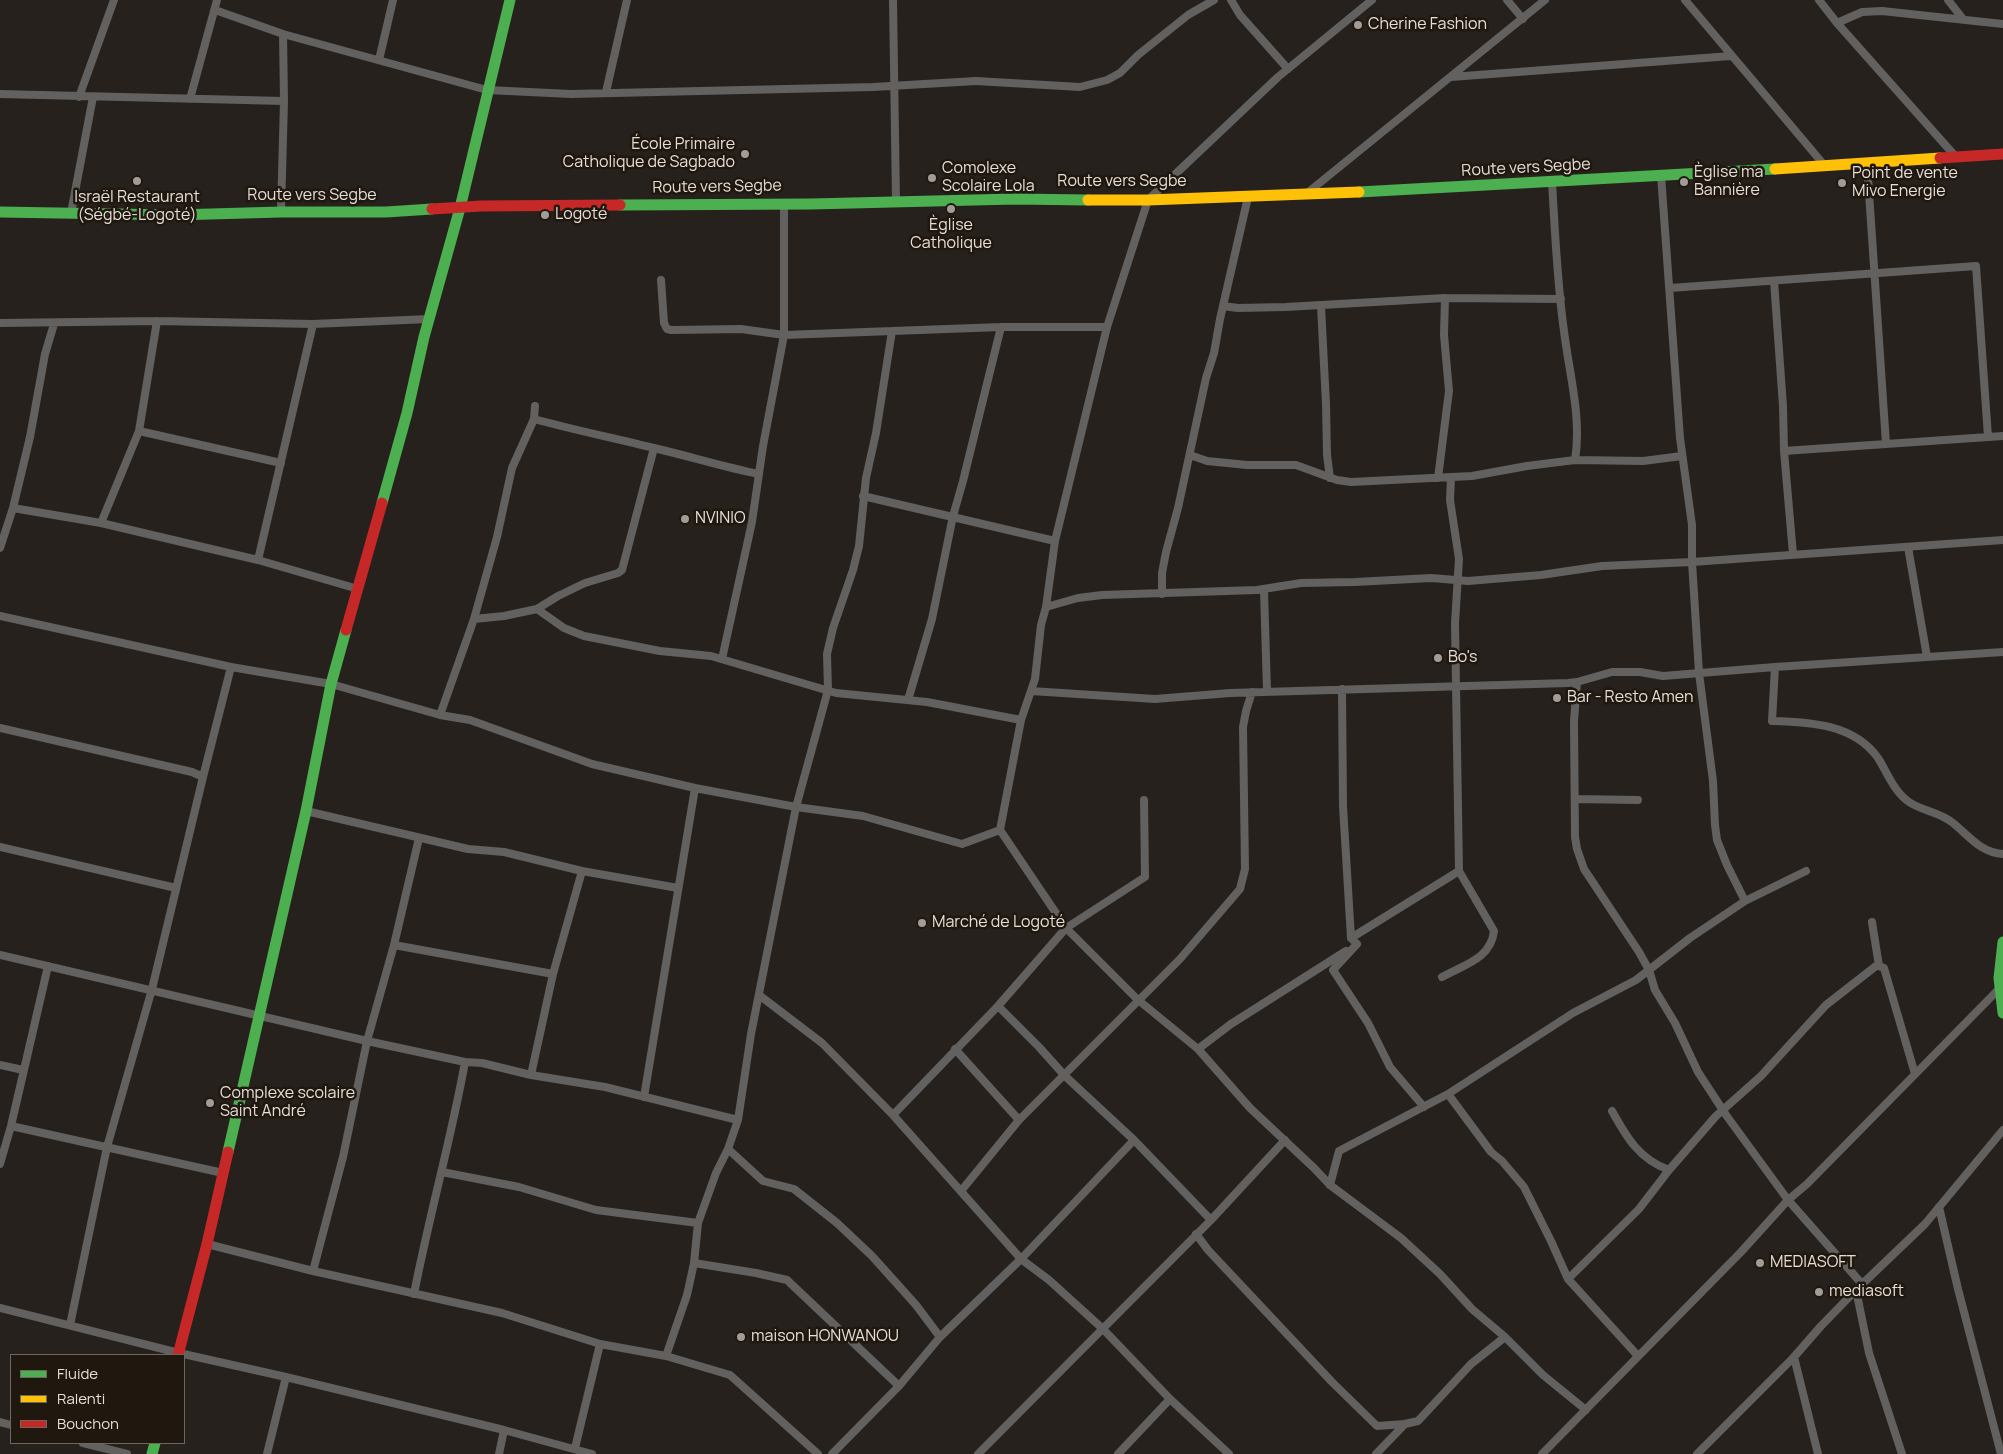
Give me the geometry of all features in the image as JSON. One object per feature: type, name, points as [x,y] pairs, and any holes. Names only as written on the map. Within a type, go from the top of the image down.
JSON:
[{"type":"main road","points":[[178,1354],[207,1244],[306,811],[331,684],[407,413],[429,320],[460,208],[510,0]]},
{"type":"main road","name":"Route vers Segbe","points":[[0,212],[175,215],[386,212],[481,206],[1148,200],[1305,195],[1552,182],[2003,154]]},
{"type":"main road","points":[[2003,942],[1998,973],[1998,990],[2003,1013]]},
{"type":"street","points":[[79,97],[114,0]]},
{"type":"street","points":[[190,99],[217,0]]},
{"type":"street","points":[[380,60],[393,0]]},
{"type":"street","points":[[606,92],[627,0]]},
{"type":"street","points":[[893,0],[896,201]]},
{"type":"street","points":[[214,10],[283,34],[487,90],[571,94],[863,87],[976,81],[1080,87],[1107,80],[1120,72],[1188,15],[1214,0]]},
{"type":"street","points":[[1230,0],[1240,15],[1288,69]]},
{"type":"street","points":[[1372,0],[1288,69],[1243,109],[1148,200],[1107,327],[1055,541],[1031,692],[1021,720],[1000,830],[1066,928],[1137,999],[1198,1049],[1250,1108],[1285,1140],[1330,1186],[1401,1238],[1440,1274],[1472,1309],[1505,1337],[1543,1375],[1586,1410]]},
{"type":"street","points":[[1507,0],[1523,19]]},
{"type":"street","points":[[1305,195],[1546,0]]},
{"type":"street","points":[[1685,0],[1825,166]]},
{"type":"street","points":[[1819,0],[1837,23],[1956,157]]},
{"type":"street","points":[[1948,0],[1964,19]]},
{"type":"street","points":[[1837,23],[1862,12],[1882,11],[2003,24]]},
{"type":"street","points":[[281,212],[284,101],[283,34]]},
{"type":"street","points":[[1452,77],[1731,56]]},
{"type":"street","points":[[0,94],[93,98],[284,101]]},
{"type":"street","points":[[71,213],[93,98]]},
{"type":"street","points":[[1867,163],[1886,444]]},
{"type":"street","points":[[1661,175],[1682,456],[1692,525],[1692,562],[1699,673],[1712,771],[1717,840],[1727,866],[1745,900]]},
{"type":"street","points":[[1552,182],[1564,331],[1572,379],[1578,445],[1575,460]]},
{"type":"street","points":[[1162,594],[1162,573],[1166,552],[1190,455],[1206,378],[1214,353],[1248,197]]},
{"type":"street","points":[[722,659],[752,522],[784,334],[784,203]]},
{"type":"street","points":[[1670,288],[1976,266],[1988,437]]},
{"type":"street","points":[[661,280],[664,323],[667,328],[742,329],[784,334],[1001,327],[1107,327]]},
{"type":"street","points":[[1774,281],[1784,406],[1784,451],[1793,554]]},
{"type":"street","points":[[1223,306],[1238,308],[1321,306],[1444,298],[1561,299]]},
{"type":"street","points":[[1438,478],[1449,398],[1444,335],[1444,298]]},
{"type":"street","points":[[1321,306],[1326,404],[1326,455],[1330,478]]},
{"type":"street","points":[[0,323],[157,322],[313,324],[429,320]]},
{"type":"street","points":[[101,523],[138,431],[157,322]]},
{"type":"street","points":[[0,548],[13,508],[30,437],[45,354],[54,324]]},
{"type":"street","points":[[258,560],[313,324]]},
{"type":"street","points":[[908,700],[932,619],[953,516],[1001,327]]},
{"type":"street","points":[[666,1356],[687,1295],[694,1263],[698,1223],[738,1120],[751,1034],[796,806],[828,690],[827,654],[833,628],[853,570],[858,546],[863,496],[876,433],[892,331]]},
{"type":"street","points":[[440,715],[474,619],[497,537],[512,468],[534,419],[535,406]]},
{"type":"street","points":[[534,419],[601,437],[759,474]]},
{"type":"street","points":[[138,431],[281,463]]},
{"type":"street","points":[[1784,451],[2003,436]]},
{"type":"street","points":[[474,619],[504,616],[536,609],[585,583],[618,573],[622,570],[654,448]]},
{"type":"street","points":[[1190,455],[1207,460],[1247,465],[1296,465],[1330,478],[1351,482],[1451,478],[1575,460],[1643,461],[1682,456]]},
{"type":"street","points":[[1442,977],[1480,958],[1489,949],[1494,931],[1459,871],[1456,686],[1458,552],[1450,500],[1451,478]]},
{"type":"street","points":[[863,496],[1055,541]]},
{"type":"street","points":[[13,508],[101,523],[258,560],[358,589]]},
{"type":"street","points":[[1046,607],[1078,598],[1125,594],[1264,590],[1301,583],[1431,578],[1457,581],[1541,575],[1602,566],[1692,562],[2003,540]]},
{"type":"street","points":[[1908,547],[1927,657]]},
{"type":"street","points":[[1264,590],[1267,691]]},
{"type":"street","points":[[536,609],[564,628],[584,636],[660,651],[711,656],[851,695],[908,700],[1021,720]]},
{"type":"street","points":[[0,616],[232,667],[331,684],[440,715],[470,720],[592,764],[695,788],[863,816],[962,844],[1000,830]]},
{"type":"street","points":[[1031,692],[1147,697],[1155,699],[1267,691],[1577,682],[1612,672],[1640,672],[1663,676],[1775,666],[2003,652]]},
{"type":"street","points":[[1775,666],[1772,721],[1812,722],[1839,730],[1862,740],[1877,757],[1900,794],[1908,802],[1943,816],[1989,853],[2003,854]]},
{"type":"street","points":[[70,1325],[107,1147],[152,989],[202,777],[232,667]]},
{"type":"street","points":[[1577,682],[1574,721],[1575,837],[1584,870],[1612,908],[1649,970],[1655,990],[1675,1023],[1690,1058],[1722,1110],[1788,1200],[1859,1287],[1869,1353],[1902,1454]]},
{"type":"street","points":[[1342,689],[1343,806],[1354,941],[1333,970],[1368,1024],[1390,1066],[1424,1107]]},
{"type":"street","points":[[961,1190],[1019,1120],[1065,1076],[1137,999],[1180,958],[1240,889],[1243,881],[1246,851],[1243,727],[1252,692]]},
{"type":"street","points":[[0,728],[192,772],[202,777]]},
{"type":"street","points":[[644,1097],[695,788]]},
{"type":"street","points":[[1575,798],[1638,800]]},
{"type":"street","points":[[893,1116],[998,1006],[1066,928],[1145,876],[1144,800]]},
{"type":"street","points":[[306,811],[468,849],[504,852],[582,870],[678,888]]},
{"type":"street","points":[[313,1270],[343,1157],[367,1040],[394,945],[419,838]]},
{"type":"street","points":[[0,847],[176,888]]},
{"type":"street","points":[[531,1075],[553,974],[582,870]]},
{"type":"street","points":[[1198,1049],[1231,1024],[1315,972],[1354,941],[1459,871]]},
{"type":"street","points":[[1330,1186],[1339,1151],[1448,1094],[1573,1013],[1607,996],[1649,970],[1690,938],[1745,900],[1806,871]]},
{"type":"street","points":[[1872,922],[1879,966]]},
{"type":"street","points":[[394,945],[553,974]]},
{"type":"street","points":[[0,954],[367,1040],[465,1062],[482,1063],[531,1075],[596,1085],[738,1120]]},
{"type":"street","points":[[0,1164],[11,1126],[48,966]]},
{"type":"street","points":[[1568,1279],[1639,1209],[1669,1170],[1722,1110],[1761,1076],[1826,1005],[1876,966],[1884,968],[1915,1074]]},
{"type":"street","points":[[1542,1454],[1741,1252],[1788,1200],[1807,1184],[1998,990]]},
{"type":"street","points":[[760,995],[822,1043],[893,1116],[1021,1259],[1049,1280],[1102,1329],[1170,1399],[1229,1454]]},
{"type":"street","points":[[998,1006],[1039,1046],[1065,1076],[1134,1140],[1210,1220]]},
{"type":"street","points":[[955,1049],[1019,1120]]},
{"type":"street","points":[[414,1294],[465,1062]]},
{"type":"street","points":[[0,1065],[23,1070]]},
{"type":"street","points":[[1448,1094],[1491,1152],[1502,1161],[1524,1187],[1552,1242],[1568,1279],[1638,1356]]},
{"type":"street","points":[[1612,1111],[1626,1135],[1640,1152],[1655,1165],[1669,1170]]},
{"type":"street","points":[[11,1126],[223,1173]]},
{"type":"street","points":[[1697,1454],[1794,1357],[1859,1287],[1940,1207],[2003,1130]]},
{"type":"street","points":[[832,1454],[898,1386],[940,1337],[1021,1259],[1134,1140]]},
{"type":"street","points":[[978,1454],[1210,1220],[1285,1140]]},
{"type":"street","points":[[728,1149],[764,1181],[794,1189],[837,1223],[878,1263],[916,1305],[940,1337]]},
{"type":"street","points":[[442,1172],[519,1187],[596,1210],[698,1223]]},
{"type":"street","points":[[1940,1207],[1958,1289],[2001,1454]]},
{"type":"street","points":[[1196,1234],[1208,1250],[1332,1382],[1377,1426],[1418,1421],[1471,1364],[1505,1337]]},
{"type":"street","points":[[207,1244],[414,1294],[502,1313],[600,1344],[666,1356],[730,1375],[818,1454]]},
{"type":"street","points":[[694,1263],[787,1280],[898,1386]]},
{"type":"street","points":[[0,1308],[178,1354]]},
{"type":"street","points":[[575,1448],[600,1344]]},
{"type":"street","points":[[185,1355],[286,1377],[504,1430],[592,1454]]},
{"type":"street","points":[[1794,1357],[1818,1454]]},
{"type":"street","points":[[266,1454],[286,1377]]},
{"type":"street","points":[[1118,1454],[1170,1399]]},
{"type":"street","points":[[1376,1454],[1405,1424]]},
{"type":"street","points":[[500,1454],[504,1430]]},
{"type":"street","points":[[87,1444],[128,1454]]},
{"type":"traffic: fast","points":[[382,503],[407,413],[424,337],[460,208],[510,0]]},
{"type":"traffic: fast","points":[[1359,192],[1775,169]]},
{"type":"traffic: fast","points":[[620,205],[811,204],[1015,199],[1088,200]]},
{"type":"traffic: fast","points":[[0,212],[175,215],[386,212],[432,209]]},
{"type":"traffic: fast","points":[[228,1152],[306,811],[331,684],[346,630]]},
{"type":"traffic: fast","points":[[2003,942],[1999,978],[2003,1013]]},
{"type":"traffic: fast","points":[[152,1454],[155,1444]]},
{"type":"traffic: slow","points":[[1775,169],[1940,158]]},
{"type":"traffic: slow","points":[[1088,200],[1148,200],[1359,192]]},
{"type":"traffic: jam","points":[[1940,158],[2003,154]]},
{"type":"traffic: jam","points":[[432,209],[481,206],[620,205]]},
{"type":"traffic: jam","points":[[346,630],[382,503]]},
{"type":"traffic: jam","points":[[178,1354],[207,1244],[228,1152]]},
{"type":"place","name":"Cherine Fashion","points":[[1358,25]]},
{"type":"place","name":"École Primaire Catholique de Sagbado","points":[[745,154]]},
{"type":"place","name":"Comolexe Scolaire Lola","points":[[932,178]]},
{"type":"place","name":"Israël Restaurant (Ségbé-Logoté)","points":[[137,181]]},
{"type":"place","name":"Èglise ma Bannière","points":[[1684,182]]},
{"type":"place","name":"Point de vente Mivo Energie","points":[[1842,183]]},
{"type":"place","name":"Èglise Catholique","points":[[951,209]]},
{"type":"place","name":"Logoté","points":[[545,215]]},
{"type":"place","name":"NVINIO","points":[[685,519]]},
{"type":"place","name":"Bo's","points":[[1438,658]]},
{"type":"place","name":"Bar - Resto Amen","points":[[1557,698]]},
{"type":"place","name":"Marché de Logoté","points":[[922,923]]},
{"type":"place","name":"Complexe scolaire Saint André","points":[[210,1103]]},
{"type":"place","name":"MEDIASOFT","points":[[1760,1263]]},
{"type":"place","name":"mediasoft","points":[[1819,1292]]},
{"type":"place","name":"maison HONWANOU","points":[[741,1337]]}]
